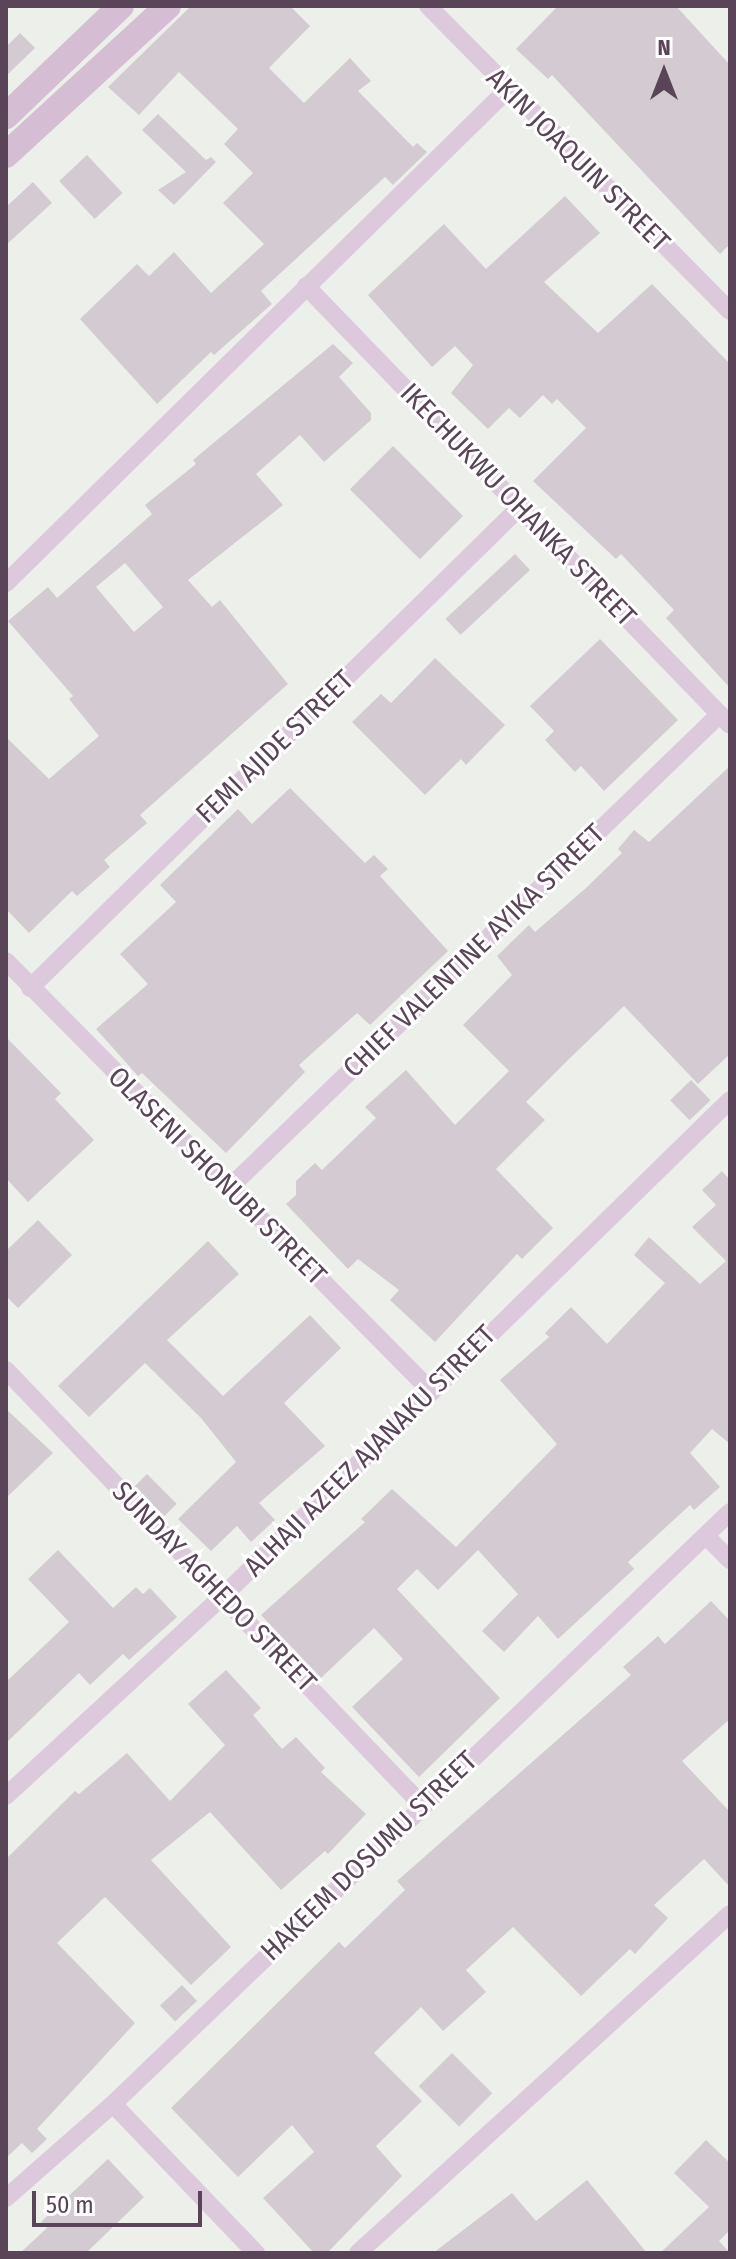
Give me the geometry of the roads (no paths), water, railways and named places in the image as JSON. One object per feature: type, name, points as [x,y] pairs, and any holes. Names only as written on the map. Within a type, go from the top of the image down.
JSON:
[{"type":"main road","points":[[6,116],[121,6]]},
{"type":"main road","points":[[6,155],[168,6]]},
{"type":"street","name":"AKIN JOAQUIN STREET","points":[[428,6],[507,90],[730,311]]},
{"type":"street","points":[[6,583],[507,90]]},
{"type":"street","name":"IKECHUKWU OHANKA STREET","points":[[306,286],[725,720]]},
{"type":"street","name":"FEMI AJIDE STREET","points":[[30,988],[521,506]]},
{"type":"street","name":"CHIEF VALENTINE AYIKA STREET","points":[[229,1188],[725,720]]},
{"type":"street","name":"OLASENI SHONUBI STREET","points":[[6,961],[430,1390]]},
{"type":"street","name":"ALHAJI AZEEZ AJANAKU STREET","points":[[6,1796],[223,1596],[430,1390],[730,1100]]},
{"type":"street","name":"SUNDAY AGHEDO STREET","points":[[6,1370],[422,1805]]},
{"type":"street","name":"HAKEEM DOSUMU STREET","points":[[6,2198],[113,2104],[730,1512]]},
{"type":"street","points":[[706,1536],[730,1560]]},
{"type":"street","points":[[358,2253],[730,1914]]},
{"type":"street","points":[[113,2104],[256,2253]]}]
